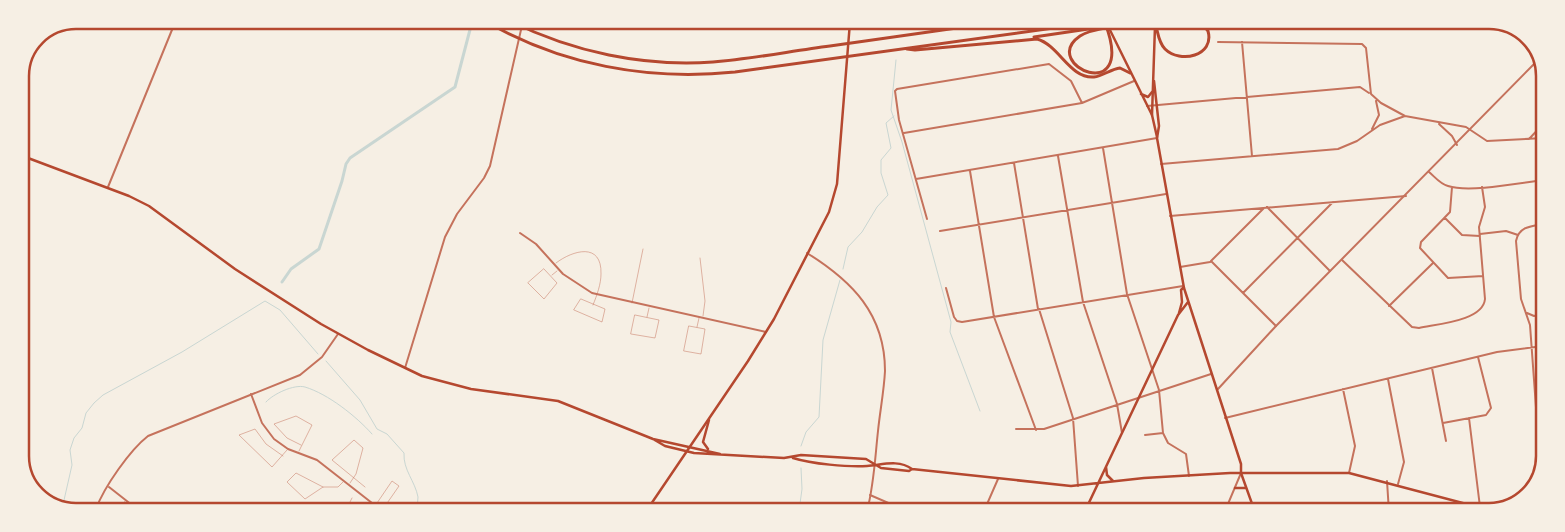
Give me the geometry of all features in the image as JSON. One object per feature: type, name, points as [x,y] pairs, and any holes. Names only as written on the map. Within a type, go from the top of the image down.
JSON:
[{"type":"highway","points":[[501,29],[535,46],[569,58],[624,70],[665,75],[735,72],[1044,29]]},
{"type":"highway","points":[[528,29],[548,38],[592,51],[632,59],[679,63],[740,59],[951,29]]},
{"type":"highway","points":[[901,48],[915,50],[1016,40],[1097,29]]},
{"type":"highway","points":[[1091,30],[1079,37],[1071,51],[1072,60],[1076,67],[1090,74],[1104,70],[1111,60],[1111,40],[1107,29]]},
{"type":"highway","points":[[1157,29],[1164,48],[1171,53],[1190,56],[1201,53],[1208,44],[1207,29]]},
{"type":"highway","points":[[1016,40],[1037,39],[1046,42],[1079,74],[1088,77],[1100,76],[1120,68],[1130,73]]},
{"type":"main road","points":[[652,503],[691,448],[766,332],[828,215],[835,195],[850,29]]},
{"type":"main road","points":[[1108,29],[1152,115],[1184,287],[1252,503]]},
{"type":"main road","points":[[1152,115],[1155,29]]},
{"type":"main road","points":[[1141,94],[1150,96],[1154,80]]},
{"type":"main road","points":[[1154,80],[1157,104],[1157,138]]},
{"type":"main road","points":[[29,158],[134,198],[158,212],[235,268],[338,334],[422,376],[458,386],[558,401],[653,439],[665,446],[688,452],[792,457],[869,466],[875,464]]},
{"type":"main road","points":[[1089,503],[1178,315],[1182,302],[1181,290],[1184,287]]},
{"type":"main road","points":[[1178,315],[1188,302]]},
{"type":"main road","points":[[709,420],[704,442],[711,451]]},
{"type":"main road","points":[[653,439],[720,454]]},
{"type":"main road","points":[[792,457],[801,455],[866,460],[881,468],[909,471],[912,469],[1078,486],[1241,473],[1350,473],[1387,481],[1466,503]]},
{"type":"main road","points":[[1106,467],[1108,475],[1115,482]]},
{"type":"main road","points":[[1235,488],[1243,486],[1247,489]]},
{"type":"street","points":[[108,187],[172,29]]},
{"type":"street","points":[[405,368],[445,237],[457,214],[484,178],[490,166],[521,29]]},
{"type":"street","points":[[1218,42],[1362,44],[1366,48],[1370,94]]},
{"type":"street","points":[[1242,42],[1252,156]]},
{"type":"street","points":[[927,219],[903,133],[895,92],[898,88],[1049,64],[1071,81],[1082,103]]},
{"type":"street","points":[[1216,391],[1276,326],[1535,64]]},
{"type":"street","points":[[903,133],[1082,103],[1134,80]]},
{"type":"street","points":[[1147,106],[1360,87],[1374,99],[1405,116],[1472,129],[1490,142],[1536,139]]},
{"type":"street","points":[[1371,130],[1378,115],[1374,99]]},
{"type":"street","points":[[1161,164],[1338,149],[1358,141],[1371,130],[1405,116]]},
{"type":"street","points":[[1439,124],[1452,136],[1457,145]]},
{"type":"street","points":[[1529,139],[1536,131]]},
{"type":"street","points":[[916,179],[1157,138]]},
{"type":"street","points":[[1103,148],[1127,294],[1159,390],[1163,434],[1168,443],[1186,454],[1189,476]]},
{"type":"street","points":[[1058,156],[1083,302],[1116,404],[1122,434]]},
{"type":"street","points":[[1014,163],[1038,309],[1072,418],[1078,486]]},
{"type":"street","points":[[970,171],[994,317],[1036,430]]},
{"type":"street","points":[[1430,172],[1441,183],[1452,187],[1482,187],[1536,181]]},
{"type":"street","points":[[1452,187],[1451,209],[1421,242],[1420,250],[1432,263],[1451,278],[1483,276]]},
{"type":"street","points":[[1342,260],[1406,324],[1415,328],[1474,316],[1482,310],[1485,303],[1479,222],[1485,207],[1482,187]]},
{"type":"street","points":[[940,231],[1166,194]]},
{"type":"street","points":[[1170,216],[1406,196]]},
{"type":"street","points":[[1243,293],[1334,202]]},
{"type":"street","points":[[1266,208],[1330,271]]},
{"type":"street","points":[[1180,266],[1211,261],[1266,208]]},
{"type":"street","points":[[1444,218],[1462,234],[1480,235],[1506,231],[1518,234]]},
{"type":"street","points":[[1536,226],[1525,228],[1518,234],[1516,240],[1521,299],[1527,313],[1532,347],[1536,404]]},
{"type":"street","points":[[520,233],[536,244],[558,270],[577,285],[596,295],[766,332]]},
{"type":"street","points":[[807,253],[829,267],[850,285],[867,306],[878,329],[883,348],[884,373],[875,464],[868,503]]},
{"type":"street","points":[[1211,261],[1276,326]]},
{"type":"street","points":[[1389,306],[1432,263]]},
{"type":"street","points":[[946,288],[954,317],[957,321],[994,317],[1127,294],[1184,287]]},
{"type":"street","points":[[1527,313],[1536,316]]},
{"type":"street","points":[[100,503],[139,445],[154,432],[306,371],[322,357],[338,334]]},
{"type":"street","points":[[1225,418],[1478,357],[1536,347]]},
{"type":"street","points":[[1443,423],[1486,415],[1490,410],[1478,357]]},
{"type":"street","points":[[1432,368],[1446,441]]},
{"type":"street","points":[[1016,429],[1044,430],[1072,418],[1211,374]]},
{"type":"street","points":[[1388,378],[1404,462],[1398,484]]},
{"type":"street","points":[[1343,389],[1355,446],[1350,473]]},
{"type":"street","points":[[251,394],[266,429],[274,439],[288,449],[317,460],[371,503]]},
{"type":"street","points":[[1469,418],[1480,503]]},
{"type":"street","points":[[1145,435],[1163,434]]},
{"type":"street","points":[[1229,503],[1241,473]]},
{"type":"street","points":[[988,503],[998,479]]},
{"type":"street","points":[[1387,481],[1389,503]]},
{"type":"street","points":[[109,487],[130,503]]},
{"type":"street","points":[[870,495],[888,503]]},
{"type":"lane","points":[[632,303],[643,249]]},
{"type":"lane","points":[[554,264],[573,252],[591,252],[599,262],[601,272],[593,305]]},
{"type":"lane","points":[[697,327],[705,301],[700,258]]},
{"type":"lane","points":[[544,269],[552,275],[557,283],[544,299],[528,282],[544,269]]},
{"type":"lane","points":[[552,275],[558,270]]},
{"type":"lane","points":[[581,299],[593,305],[605,309],[602,322],[574,310],[581,299]]},
{"type":"lane","points":[[647,317],[649,307]]},
{"type":"lane","points":[[635,315],[647,317],[659,320],[656,338],[631,334],[635,315]]},
{"type":"lane","points":[[689,326],[697,327],[706,329],[700,354],[684,351],[689,326]]},
{"type":"lane","points":[[298,453],[312,425],[296,416],[274,424],[283,435],[301,445]]},
{"type":"lane","points":[[283,456],[266,444],[255,429],[239,435],[272,467],[283,456],[288,449]]},
{"type":"lane","points":[[349,485],[354,478],[363,448],[354,440],[332,460],[354,478],[365,487]]},
{"type":"lane","points":[[323,487],[305,499],[287,482],[296,472],[323,487],[338,487],[344,480]]},
{"type":"lane","points":[[378,503],[392,481],[399,486],[387,503]]},
{"type":"lane","points":[[350,503],[352,498]]},
{"type":"lane","points":[[124,503],[126,499]]},
{"type":"waterway","points":[[282,282],[291,269],[319,249],[346,164],[350,158],[455,87],[470,29]]},
{"type":"waterway","points":[[896,60],[891,110],[902,142],[951,322],[950,332],[980,411]]},
{"type":"waterway","points":[[843,269],[848,247],[862,232],[877,207],[888,195],[881,173],[881,160],[891,148],[886,123],[894,116]]},
{"type":"waterway","points":[[801,446],[806,432],[819,417],[823,340],[840,280]]},
{"type":"waterway","points":[[64,502],[72,465],[70,450],[74,438],[82,428],[86,413],[103,395],[182,352],[265,301],[280,310],[318,354]]},
{"type":"waterway","points":[[326,361],[360,400],[377,429],[387,434],[404,453],[405,465],[418,497],[418,503]]},
{"type":"waterway","points":[[266,402],[284,390],[300,386],[305,387],[314,390],[341,406],[372,434]]},
{"type":"waterway","points":[[800,503],[802,489],[801,468]]}]
